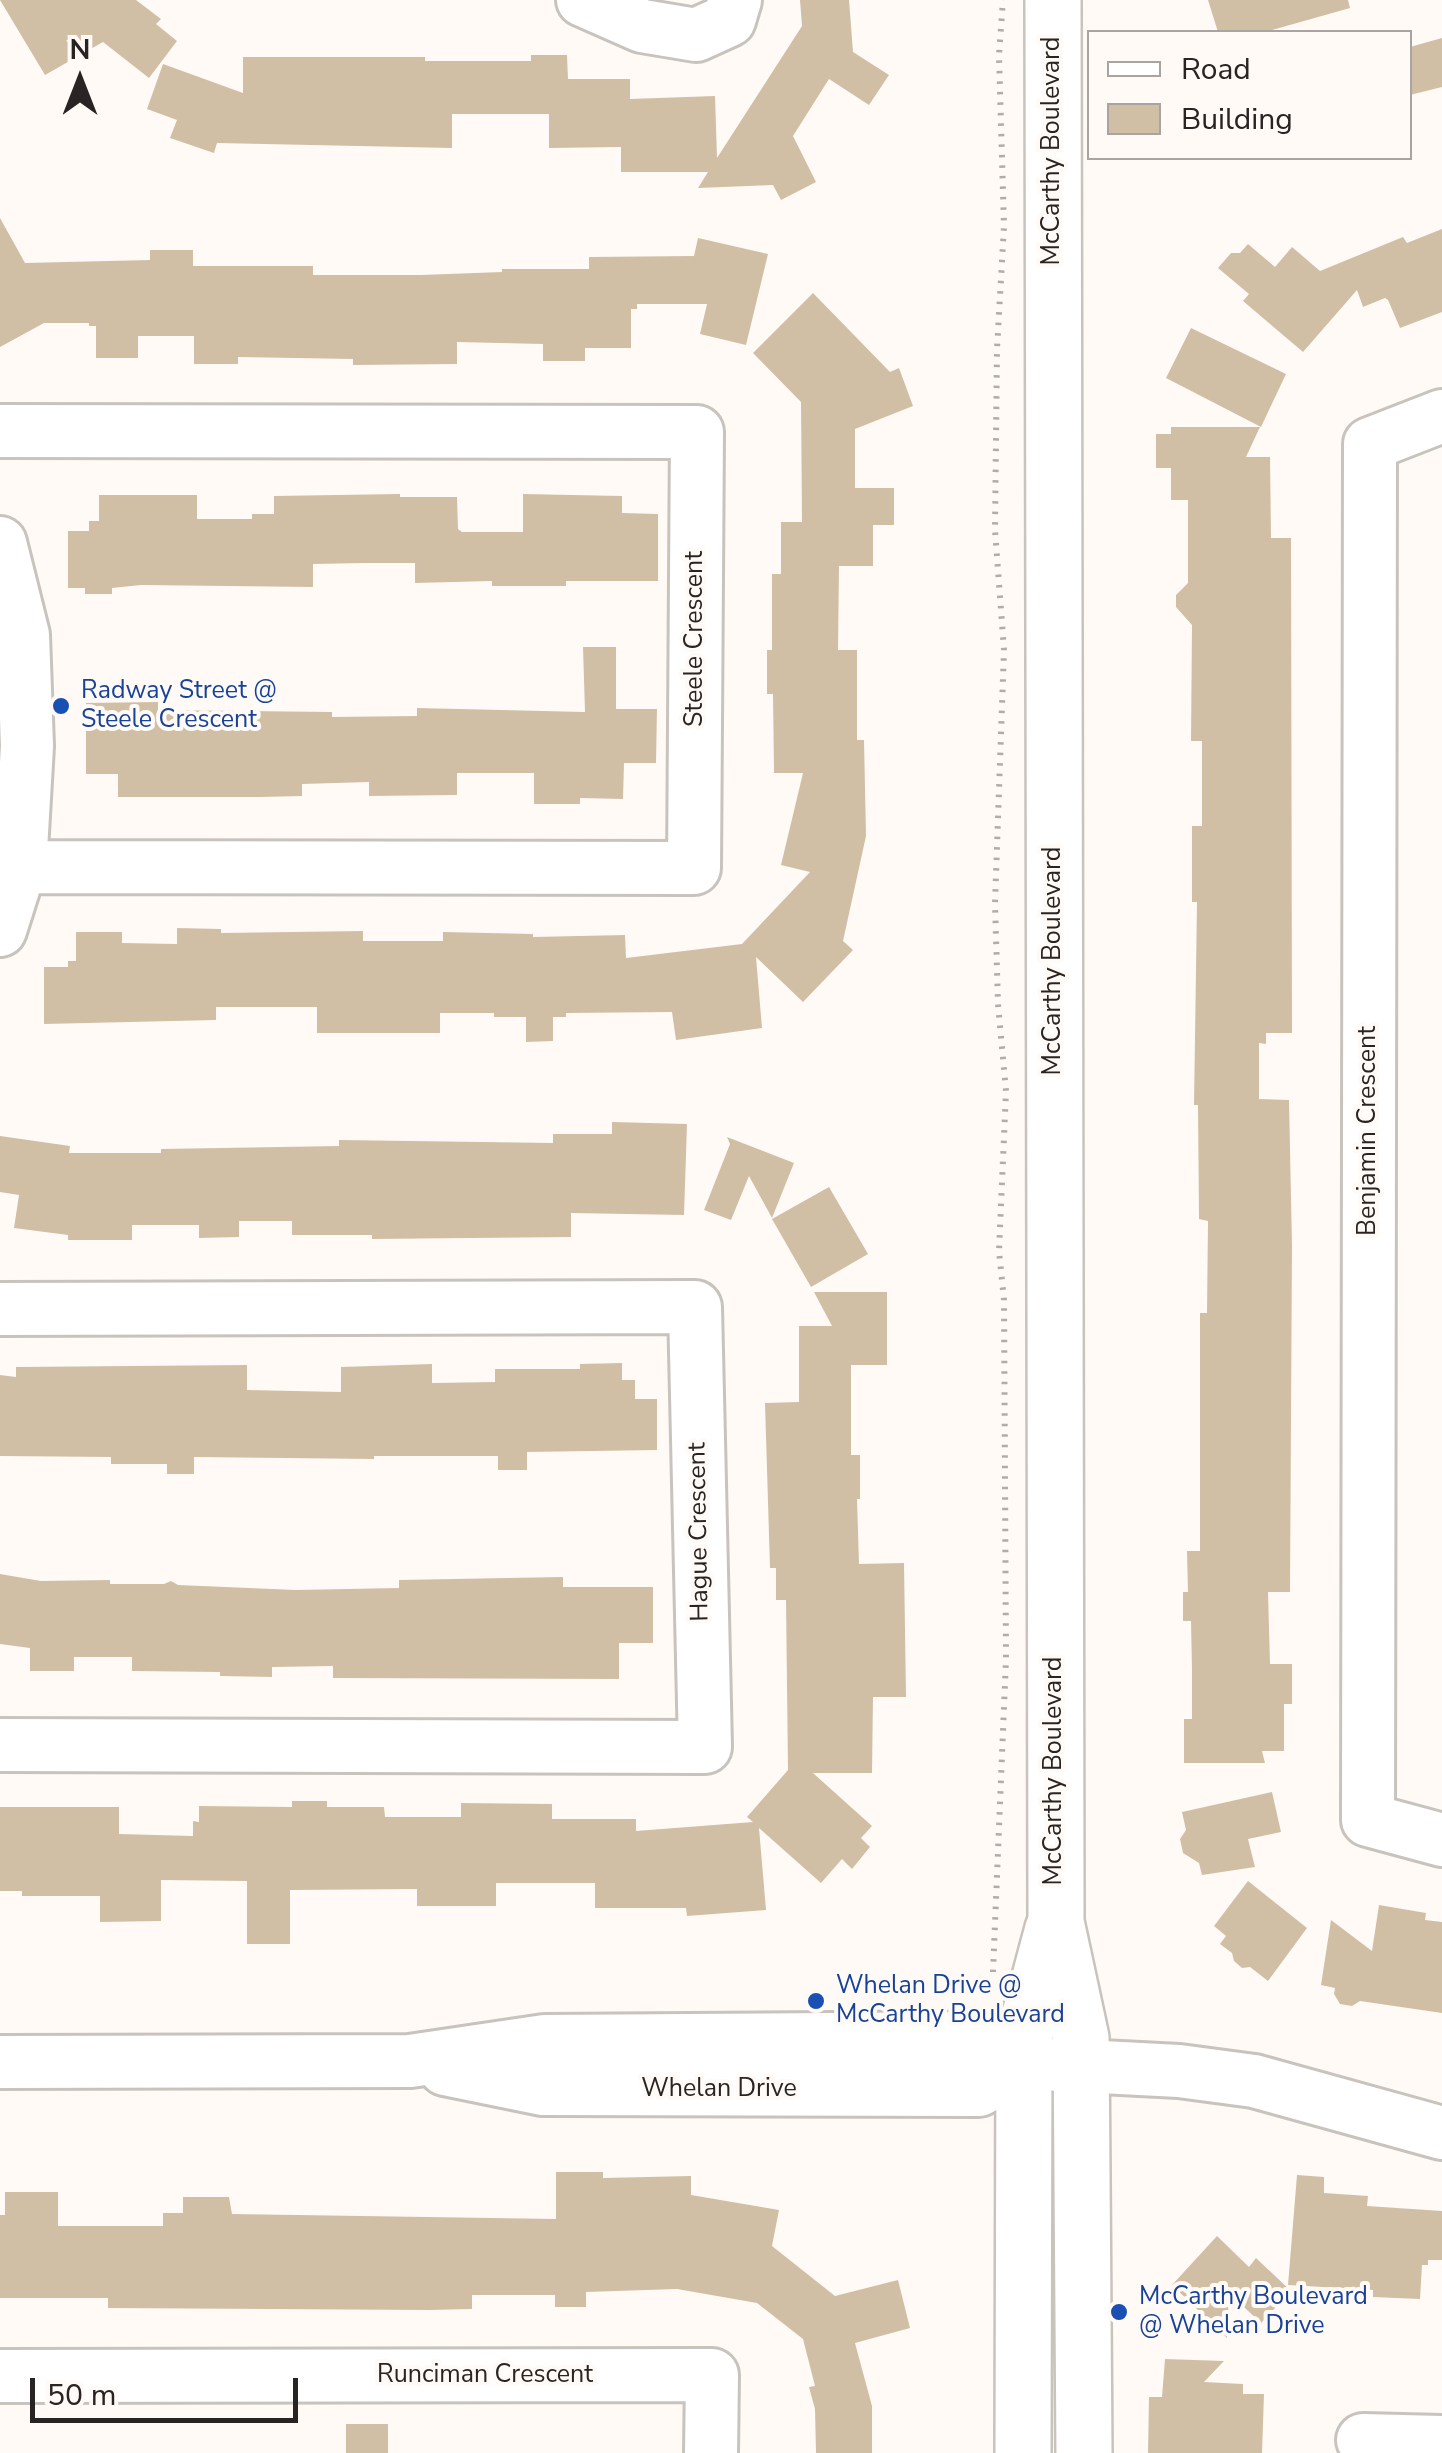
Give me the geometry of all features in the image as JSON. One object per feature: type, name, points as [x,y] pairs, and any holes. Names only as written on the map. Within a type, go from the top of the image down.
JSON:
[{"type":"main road","name":"McCarthy Boulevard","points":[[1053,0],[1056,1922],[1081,2038],[1084,2453]]},
{"type":"main road","name":"McCarthy Boulevard","points":[[1022,2453],[1024,2050],[1056,1922]]},
{"type":"street","points":[[583,0],[642,26],[696,35],[730,20],[735,0]]},
{"type":"street","name":"Benjamin Crescent","points":[[1442,416],[1370,444],[1368,1560],[1368,1820],[1442,1840]]},
{"type":"street","name":"Steele Crescent","points":[[0,432],[697,432],[694,868],[20,866]]},
{"type":"street","points":[[0,543],[23,635],[27,746],[20,866],[0,930]]},
{"type":"street","name":"Hague Crescent","points":[[0,1309],[695,1306],[704,1747],[0,1746]]},
{"type":"street","name":"Whelan Drive","points":[[0,2062],[410,2061],[546,2040],[976,2038],[1082,2064],[1254,2081],[1442,2133]]},
{"type":"street","name":"Runciman Crescent","points":[[0,2376],[712,2376],[711,2453]]},
{"type":"street","points":[[1364,2440],[1442,2442]]},
{"type":"path","points":[[1003,0],[999,55],[1004,226],[997,349],[995,530],[1004,650],[995,903],[1006,1091],[999,1251],[1004,1300],[1006,1641],[992,1938],[994,1987],[1024,2050]]},
{"type":"building","points":[[0,0],[136,0],[161,19],[156,24],[177,41],[149,78],[103,42],[45,75]]},
{"type":"building","points":[[800,0],[849,0],[853,52],[889,75],[869,105],[829,79],[793,136],[816,182],[781,200],[773,185],[698,188],[708,172],[621,172],[621,147],[549,148],[549,114],[452,114],[452,148],[217,143],[214,153],[170,138],[177,120],[147,109],[163,64],[243,93],[243,57],[531,61],[531,55],[567,55],[568,79],[630,79],[630,99],[715,96],[717,158],[802,26]]},
{"type":"building","points":[[1208,0],[1348,0],[1350,8],[1272,30],[1217,30]]},
{"type":"building","points":[[1442,38],[1442,87],[1412,94],[1412,46]]},
{"type":"building","points":[[0,218],[25,263],[150,260],[150,250],[193,250],[193,266],[313,266],[313,275],[589,269],[589,257],[694,256],[698,238],[768,254],[746,345],[700,334],[707,304],[637,304],[637,309],[631,309],[631,348],[585,348],[585,361],[543,361],[543,344],[457,342],[457,364],[353,365],[353,359],[238,357],[238,364],[194,364],[194,336],[138,336],[138,358],[96,358],[96,326],[89,323],[44,323],[0,347]]},
{"type":"building","points":[[1442,229],[1442,312],[1400,328],[1388,300],[1363,307],[1357,290],[1303,352],[1243,301],[1249,294],[1218,268],[1231,253],[1240,253],[1248,244],[1275,267],[1292,247],[1320,271],[1403,237],[1407,243]]},
{"type":"building","points":[[813,293],[890,372],[899,368],[913,406],[855,429],[855,488],[894,488],[894,525],[873,525],[873,566],[839,566],[838,650],[857,650],[857,740],[864,740],[866,836],[843,941],[853,950],[803,1002],[756,957],[762,1028],[676,1040],[672,1012],[566,1013],[566,1017],[553,1017],[553,1041],[526,1042],[526,1017],[494,1017],[494,1013],[440,1013],[440,1033],[317,1033],[317,1007],[216,1007],[216,1020],[44,1024],[44,967],[68,967],[68,961],[76,961],[76,932],[122,932],[122,943],[177,944],[177,928],[221,929],[221,933],[363,931],[363,941],[443,941],[443,932],[533,937],[625,935],[626,958],[742,944],[810,872],[781,865],[803,773],[774,773],[773,694],[767,694],[767,650],[772,650],[772,574],[781,574],[781,522],[802,522],[801,402],[753,353]]},
{"type":"building","points":[[1191,328],[1286,374],[1261,427],[1166,378]]},
{"type":"building","points":[[1171,427],[1260,427],[1246,457],[1270,457],[1271,538],[1291,538],[1292,1033],[1266,1033],[1266,1044],[1259,1043],[1259,1099],[1289,1100],[1290,1592],[1268,1592],[1270,1664],[1292,1664],[1292,1704],[1284,1704],[1284,1751],[1262,1751],[1265,1763],[1184,1763],[1184,1719],[1192,1719],[1192,1670],[1191,1621],[1183,1621],[1183,1592],[1188,1592],[1187,1551],[1200,1551],[1200,1313],[1207,1313],[1208,1221],[1199,1219],[1198,1105],[1194,1105],[1197,902],[1192,902],[1192,826],[1202,826],[1202,741],[1191,741],[1192,625],[1176,607],[1176,595],[1188,583],[1188,500],[1171,500],[1171,468],[1156,468],[1156,434],[1171,434]]},
{"type":"building","points":[[523,494],[622,496],[622,513],[658,514],[658,581],[566,581],[566,586],[492,586],[492,581],[415,583],[415,563],[364,563],[313,564],[313,587],[141,585],[112,588],[112,594],[85,594],[85,588],[68,588],[68,531],[89,531],[89,521],[99,521],[99,495],[197,495],[197,519],[252,519],[252,514],[274,514],[274,496],[457,497],[458,529],[462,532],[523,532]]},
{"type":"building","points":[[583,647],[616,647],[616,709],[657,709],[656,763],[624,763],[623,799],[580,798],[580,804],[534,804],[534,773],[457,773],[457,795],[369,796],[369,782],[302,784],[302,796],[260,797],[118,797],[118,774],[86,774],[86,703],[158,702],[158,710],[332,712],[332,717],[417,716],[417,708],[585,712]]},
{"type":"building","points":[[612,1122],[687,1124],[684,1215],[571,1213],[571,1237],[372,1239],[372,1235],[292,1235],[292,1221],[239,1221],[239,1237],[199,1238],[199,1225],[132,1225],[132,1240],[68,1240],[68,1235],[14,1228],[19,1195],[0,1192],[0,1136],[70,1146],[69,1153],[161,1153],[161,1149],[339,1146],[339,1140],[553,1143],[553,1134],[612,1134]]},
{"type":"building","points":[[727,1137],[794,1163],[772,1218],[749,1176],[731,1220],[704,1210],[730,1144]]},
{"type":"building","points":[[829,1187],[868,1254],[811,1287],[772,1219]]},
{"type":"building","points":[[814,1292],[887,1292],[887,1365],[851,1365],[851,1455],[860,1455],[859,1564],[904,1563],[906,1697],[873,1697],[872,1773],[813,1773],[872,1826],[861,1838],[870,1847],[852,1869],[842,1859],[821,1883],[759,1828],[766,1910],[687,1916],[686,1908],[595,1908],[595,1883],[496,1883],[496,1906],[417,1906],[417,1889],[290,1890],[290,1944],[247,1944],[247,1881],[161,1880],[161,1921],[100,1922],[100,1896],[22,1896],[22,1891],[0,1891],[0,1807],[119,1807],[119,1834],[193,1836],[193,1821],[199,1822],[199,1806],[292,1807],[292,1801],[327,1801],[327,1807],[384,1807],[385,1817],[461,1817],[461,1803],[552,1804],[552,1819],[636,1819],[636,1831],[753,1822],[747,1817],[788,1770],[786,1600],[776,1600],[776,1568],[770,1568],[765,1403],[799,1402],[799,1326],[832,1326]]},
{"type":"building","points":[[622,1363],[622,1380],[635,1380],[635,1399],[657,1399],[657,1450],[527,1452],[527,1470],[498,1470],[498,1456],[194,1457],[194,1474],[167,1474],[167,1464],[111,1464],[111,1457],[0,1456],[0,1375],[16,1377],[16,1367],[247,1365],[247,1390],[341,1392],[341,1367],[432,1364],[432,1383],[495,1382],[495,1369],[580,1369],[580,1364]]},
{"type":"building","points":[[0,1574],[41,1581],[171,1581],[178,1585],[296,1590],[399,1588],[399,1580],[563,1577],[563,1587],[653,1587],[653,1643],[619,1643],[619,1679],[333,1678],[333,1666],[272,1667],[272,1677],[220,1676],[220,1672],[132,1671],[132,1657],[74,1657],[74,1671],[30,1671],[30,1648],[0,1644]]},
{"type":"building","points":[[1272,1792],[1281,1832],[1248,1839],[1255,1867],[1202,1875],[1199,1863],[1183,1853],[1180,1839],[1186,1830],[1182,1812]]},
{"type":"building","points":[[1248,1881],[1307,1928],[1268,1981],[1234,1961],[1232,1953],[1220,1944],[1226,1936],[1214,1926]]},
{"type":"building","points":[[1379,1905],[1426,1913],[1425,1920],[1442,1922],[1442,2013],[1360,2001],[1352,2006],[1340,2004],[1335,1988],[1321,1985],[1331,1920],[1372,1951]]},
{"type":"building","points":[[556,2172],[603,2172],[603,2178],[691,2176],[691,2195],[779,2210],[772,2246],[835,2296],[898,2280],[910,2328],[855,2343],[872,2406],[872,2453],[816,2453],[815,2409],[809,2387],[815,2386],[803,2339],[757,2303],[677,2289],[586,2292],[586,2307],[555,2307],[555,2295],[472,2295],[472,2309],[428,2310],[108,2308],[108,2298],[0,2298],[0,2215],[5,2215],[5,2192],[58,2192],[58,2226],[163,2226],[163,2213],[183,2213],[183,2197],[229,2197],[232,2214],[556,2219]]},
{"type":"building","points":[[1297,2175],[1324,2177],[1324,2193],[1368,2196],[1367,2206],[1442,2211],[1442,2260],[1428,2260],[1428,2265],[1422,2265],[1420,2299],[1373,2297],[1373,2290],[1288,2285]]},
{"type":"building","points":[[1217,2236],[1249,2267],[1256,2258],[1291,2291],[1261,2323],[1229,2293],[1227,2338],[1172,2285]]},
{"type":"building","points":[[1165,2359],[1224,2361],[1204,2382],[1243,2384],[1243,2394],[1264,2394],[1262,2453],[1148,2453],[1149,2397],[1162,2397]]},
{"type":"building","points":[[346,2424],[388,2424],[388,2453],[346,2453]]},
{"type":"place","name":"Radway Street @ Steele Crescent","points":[[61,706]]},
{"type":"place","name":"Whelan Drive @ McCarthy Boulevard","points":[[816,2001]]},
{"type":"place","name":"McCarthy Boulevard @ Whelan Drive","points":[[1119,2312]]}]
